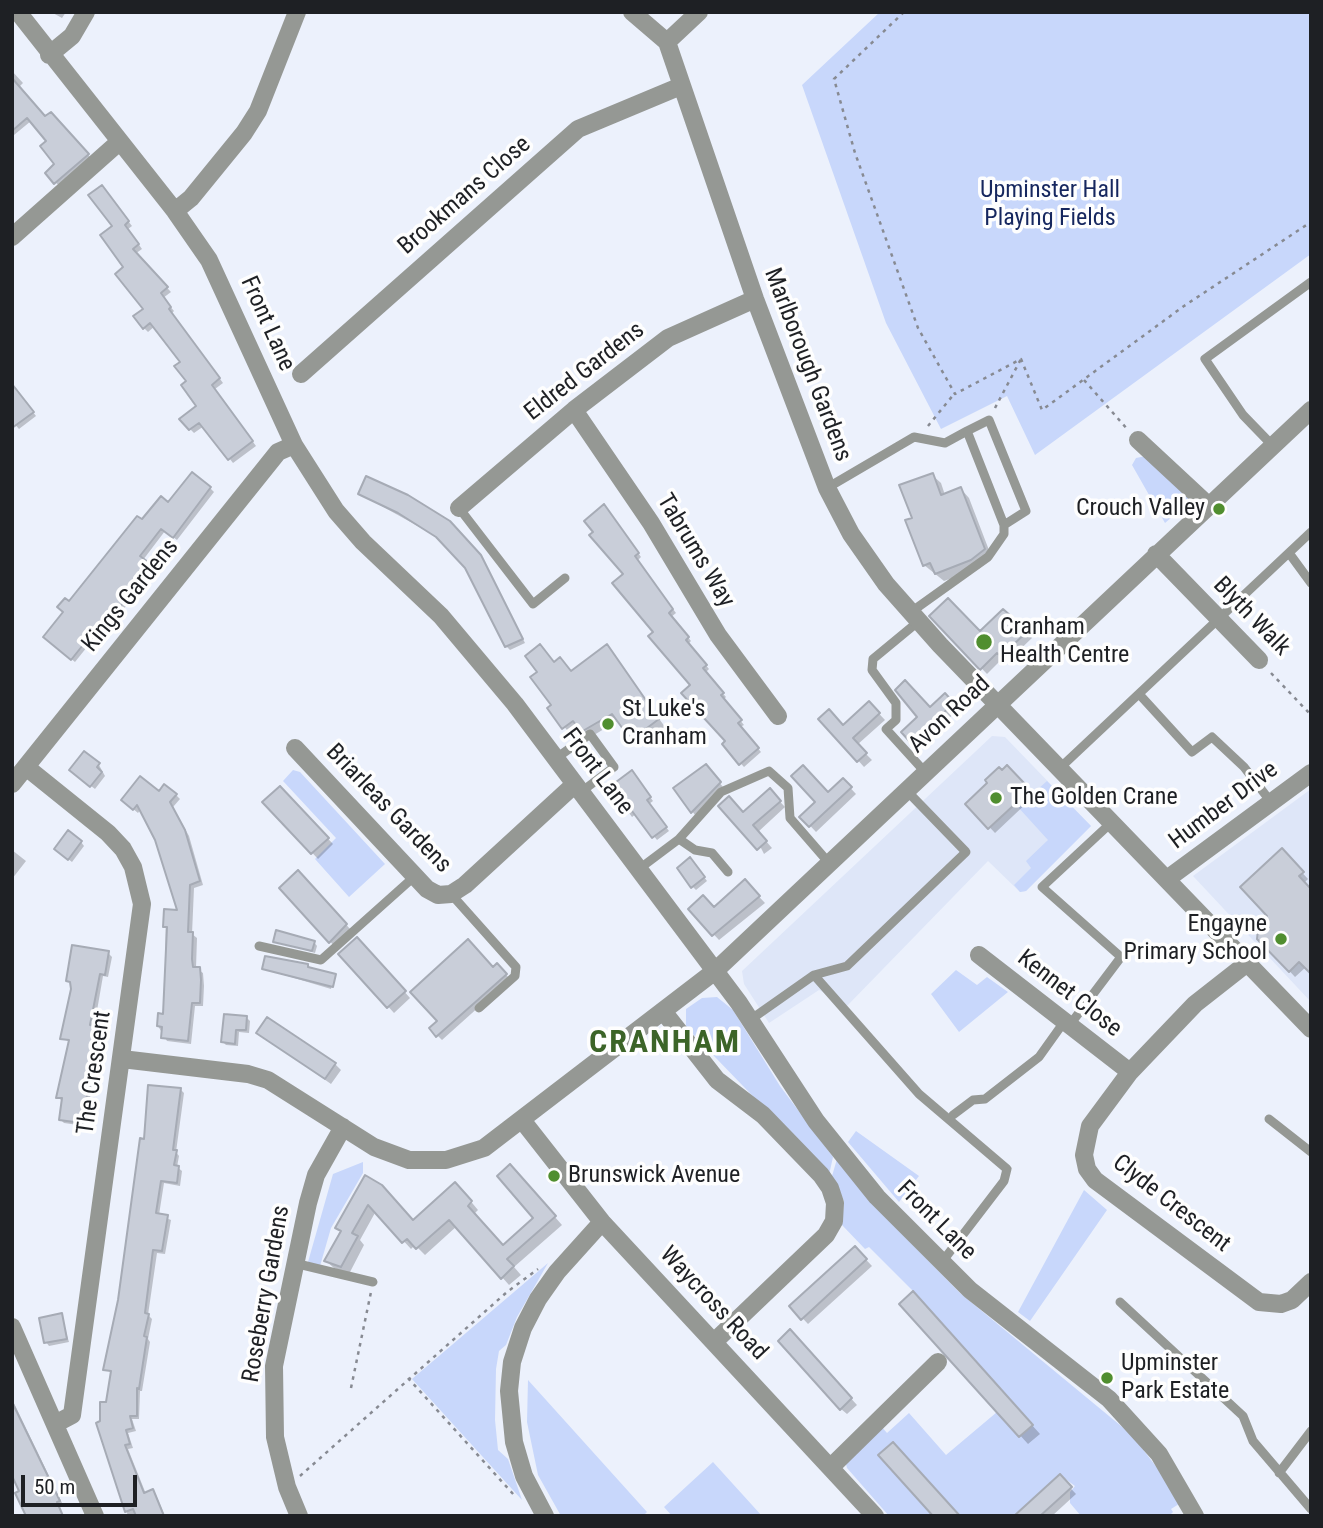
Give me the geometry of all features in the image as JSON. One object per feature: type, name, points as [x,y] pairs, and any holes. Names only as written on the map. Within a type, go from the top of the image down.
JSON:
[{"type":"street","name":"Front Lane","points":[[18,12],[118,143],[175,211],[223,284],[294,445],[336,511],[363,542],[441,616],[481,662],[715,971],[816,1121],[877,1197],[998,1314],[1109,1399],[1159,1454],[1195,1516]]},
{"type":"street","points":[[49,55],[72,36],[86,12]]},
{"type":"street","points":[[175,211],[191,198],[251,122],[298,12]]},
{"type":"street","points":[[632,12],[667,42],[699,12]]},
{"type":"street","name":"Marlborough Gardens","points":[[667,42],[755,299],[827,488],[852,534],[886,584],[915,617],[1311,1029]]},
{"type":"street","name":"Brookmans Close","points":[[301,374],[578,129],[681,86]]},
{"type":"street","points":[[12,237],[118,143]]},
{"type":"street","name":"Eldred Gardens","points":[[459,508],[574,410],[668,338],[755,299]]},
{"type":"street","name":"Tabrums Way","points":[[574,410],[651,523],[718,635],[778,716]]},
{"type":"street","name":"Avon Road","points":[[715,971],[1311,410]]},
{"type":"street","points":[[1138,440],[1208,505]]},
{"type":"street","name":"Kings Gardens","points":[[12,784],[278,452],[294,445]]},
{"type":"street","name":"Blyth Walk","points":[[1156,554],[1259,660]]},
{"type":"street","name":"Briarleas Gardens","points":[[295,748],[415,876],[438,895],[451,894],[578,788]]},
{"type":"street","name":"The Crescent","points":[[26,767],[108,833],[122,849],[139,884],[141,922],[72,1415],[55,1424]]},
{"type":"street","name":"Humber Drive","points":[[1167,879],[1311,772]]},
{"type":"street","name":"Kennet Close","points":[[979,955],[1130,1072]]},
{"type":"street","name":"Clyde Crescent","points":[[1246,964],[1195,1004],[1130,1072],[1090,1126],[1085,1141],[1087,1169],[1095,1180],[1259,1302],[1281,1304],[1292,1300],[1311,1282]]},
{"type":"street","points":[[122,1059],[248,1074],[268,1080],[391,1155],[427,1162],[466,1156],[484,1148],[715,971]]},
{"type":"street","points":[[663,1011],[717,1080],[763,1115],[821,1175],[830,1188],[835,1203],[834,1221],[826,1236],[715,1340]]},
{"type":"street","name":"Waycross Road","points":[[522,1120],[602,1222],[715,1340],[875,1516]]},
{"type":"street","name":"Roseberry Gardens","points":[[299,1516],[287,1487],[275,1437],[274,1366],[293,1263],[316,1175],[343,1128]]},
{"type":"street","points":[[541,1510],[524,1476],[514,1442],[509,1391],[512,1362],[523,1328],[538,1299],[557,1272],[602,1222]]},
{"type":"street","points":[[12,1327],[95,1516]]},
{"type":"street","points":[[831,1467],[937,1362]]},
{"type":"lane","points":[[1272,445],[1243,415],[1205,359],[1311,282]]},
{"type":"lane","points":[[827,488],[914,437],[945,443],[989,420],[1026,511],[1003,524]]},
{"type":"lane","points":[[925,772],[886,729],[896,720],[896,703],[872,670],[873,659],[915,617],[988,557],[1004,534],[1003,524],[967,431]]},
{"type":"lane","points":[[459,508],[533,604],[565,578]]},
{"type":"lane","points":[[1061,768],[1311,532]]},
{"type":"lane","points":[[1289,553],[1311,583]]},
{"type":"lane","points":[[1139,694],[1192,752],[1212,737],[1244,767],[1270,802]]},
{"type":"lane","points":[[555,759],[590,734],[614,767],[578,788]]},
{"type":"lane","points":[[639,869],[678,839],[721,792],[769,771],[788,788],[790,818],[829,863]]},
{"type":"lane","points":[[750,1020],[814,975],[846,966],[965,852],[906,790]]},
{"type":"lane","points":[[953,1115],[973,1100],[985,1099],[1039,1057],[1121,957],[1042,887],[1112,822]]},
{"type":"lane","points":[[678,839],[695,850],[712,853],[729,872]]},
{"type":"lane","points":[[259,946],[321,960],[415,876]]},
{"type":"lane","points":[[451,894],[516,967],[515,976],[480,1008]]},
{"type":"lane","points":[[814,975],[919,1094],[1007,1170],[1004,1181],[942,1262]]},
{"type":"lane","points":[[1269,1118],[1311,1152]]},
{"type":"lane","points":[[293,1263],[373,1282]]},
{"type":"lane","points":[[1120,1302],[1243,1416],[1253,1441],[1311,1509]]},
{"type":"lane","points":[[1279,1473],[1311,1431]]},
{"type":"path","points":[[904,12],[834,79],[855,153],[918,328],[954,394]]},
{"type":"path","points":[[1021,359],[1042,410],[1184,306],[1311,222]]},
{"type":"path","points":[[914,437],[936,420],[954,394],[1021,359]]},
{"type":"path","points":[[989,420],[1021,359]]},
{"type":"path","points":[[1083,379],[1138,440]]},
{"type":"path","name":"Blyth Walk","points":[[1259,660],[1311,715]]},
{"type":"path","points":[[287,1487],[506,1293],[545,1264]]},
{"type":"path","points":[[351,1388],[373,1282]]},
{"type":"path","points":[[408,1378],[521,1503],[541,1510]]},
{"type":"shaded area","points":[[992,736],[1005,737],[1091,826],[1026,891],[1020,892],[988,861],[847,1006],[819,990],[769,1023],[744,984],[742,971]]},
{"type":"shaded area","name":"Engayne Primary School","points":[[1311,789],[1311,1002],[1193,876]]},
{"type":"green space","name":"Upminster Hall Playing Fields","points":[[880,12],[1311,12],[1311,254],[1035,455],[1007,396],[941,429],[886,323],[802,85]]},
{"type":"green space","points":[[1146,456],[1193,499],[1165,523],[1132,465],[1136,458]]},
{"type":"green space","points":[[293,770],[300,772],[385,864],[349,897],[315,859],[336,838],[283,781]]},
{"type":"green space","points":[[1047,781],[1091,826],[1026,891],[1020,892],[1014,885],[1031,868],[1026,861],[1048,840],[1018,807]]},
{"type":"green space","points":[[956,970],[977,985],[987,977],[1008,992],[959,1032],[931,994]]},
{"type":"green space","points":[[717,997],[733,1010],[780,1086],[833,1157],[829,1175],[686,1027],[686,1009],[702,998]]},
{"type":"green space","points":[[856,1131],[919,1176],[899,1202],[848,1142]]},
{"type":"green space","points":[[837,1159],[872,1203],[960,1293],[1132,1435],[1164,1477],[1179,1504],[1171,1509],[1173,1512],[1169,1516],[1081,1516],[1070,1503],[1070,1492],[1075,1486],[1060,1475],[1014,1516],[889,1516],[847,1468],[845,1460],[880,1425],[887,1433],[909,1413],[946,1455],[997,1412],[1019,1437],[1033,1424],[913,1291],[869,1247],[865,1249],[842,1225],[844,1201],[832,1176]]},
{"type":"green space","points":[[363,1162],[363,1173],[331,1228],[320,1266],[308,1262],[333,1174]]},
{"type":"green space","points":[[1084,1190],[1107,1210],[1030,1321],[1018,1312]]},
{"type":"green space","points":[[548,1263],[517,1317],[506,1345],[499,1351],[496,1369],[495,1420],[498,1450],[508,1459],[522,1500],[412,1379]]},
{"type":"green space","points":[[528,1380],[647,1512],[643,1516],[561,1516],[538,1475],[527,1422]]},
{"type":"green space","points":[[713,1462],[762,1516],[672,1516],[664,1507]]},
{"type":"building","points":[[12,78],[45,116],[51,112],[89,154],[54,184],[45,173],[54,164],[40,146],[46,141],[27,118],[12,131]]},
{"type":"building","points":[[102,185],[129,221],[125,225],[139,244],[133,249],[168,287],[161,293],[171,307],[169,309],[220,378],[212,385],[253,441],[228,460],[199,423],[189,430],[179,419],[196,406],[181,385],[186,381],[174,366],[180,362],[150,323],[143,329],[133,316],[143,309],[115,274],[123,267],[100,235],[112,226],[88,195]]},
{"type":"building","points":[[12,384],[34,412],[12,428]]},
{"type":"building","points":[[192,472],[211,487],[173,538],[161,529],[140,556],[148,562],[129,589],[132,592],[119,608],[115,605],[71,660],[43,637],[63,612],[57,607],[65,598],[69,601],[137,516],[142,519],[161,496],[168,502]]},
{"type":"building","points":[[933,473],[941,495],[961,487],[985,549],[971,560],[935,574],[930,563],[923,566],[905,520],[912,518],[899,485]]},
{"type":"building","points":[[366,476],[408,495],[450,521],[481,555],[523,639],[505,647],[465,568],[436,537],[398,513],[358,494]]},
{"type":"building","points":[[604,504],[639,553],[635,556],[673,609],[669,613],[689,637],[686,640],[707,665],[703,668],[742,720],[738,723],[759,748],[739,765],[722,744],[725,741],[681,693],[690,685],[648,636],[653,632],[612,583],[623,574],[589,535],[593,532],[584,521]]},
{"type":"building","name":"Cranham Health Centre","points":[[948,598],[980,631],[1003,609],[1028,631],[1001,656],[997,653],[980,670],[929,616]]},
{"type":"building","points":[[540,644],[554,662],[560,657],[571,671],[607,644],[659,719],[631,740],[612,714],[581,732],[573,721],[562,729],[547,708],[551,705],[530,677],[537,672],[525,656]]},
{"type":"building","points":[[905,680],[930,707],[945,693],[954,703],[911,743],[901,732],[917,717],[895,690]]},
{"type":"building","points":[[869,701],[880,713],[853,738],[867,753],[857,762],[818,719],[829,709],[843,725]]},
{"type":"building","points":[[84,751],[100,763],[97,767],[102,772],[90,787],[69,770]]},
{"type":"building","points":[[706,764],[721,782],[691,813],[673,788]]},
{"type":"building","points":[[803,765],[828,792],[843,778],[852,787],[809,827],[799,817],[815,802],[791,776]]},
{"type":"building","name":"The Golden Crane","points":[[1007,765],[1025,784],[1022,787],[1027,793],[988,829],[965,804],[999,767],[1002,770]]},
{"type":"building","points":[[632,770],[651,797],[647,800],[667,827],[652,838],[632,811],[627,814],[608,788]]},
{"type":"building","points":[[140,776],[159,791],[164,784],[177,794],[170,802],[185,830],[200,881],[190,885],[188,932],[193,932],[193,967],[200,967],[201,980],[200,1003],[192,1003],[188,1041],[161,1038],[162,1027],[157,1026],[158,1013],[163,1014],[167,927],[163,927],[164,909],[177,910],[155,840],[137,805],[133,810],[121,800]]},
{"type":"building","points":[[280,786],[329,838],[311,854],[262,802]]},
{"type":"building","points":[[770,788],[781,801],[753,825],[767,841],[757,850],[718,806],[729,796],[743,812]]},
{"type":"building","points":[[68,830],[82,841],[68,860],[54,849]]},
{"type":"building","points":[[1282,848],[1304,872],[1299,876],[1311,889],[1311,974],[1299,962],[1289,972],[1257,939],[1258,929],[1267,916],[1240,887]]},
{"type":"building","points":[[690,857],[705,877],[691,888],[677,868]]},
{"type":"building","points":[[298,870],[347,924],[329,943],[279,888]]},
{"type":"building","points":[[745,879],[760,896],[712,936],[688,909],[703,895],[714,907]]},
{"type":"building","points":[[276,930],[315,941],[312,951],[273,942]]},
{"type":"building","points":[[357,937],[406,991],[387,1008],[338,954]]},
{"type":"building","points":[[468,939],[493,967],[497,963],[507,974],[436,1037],[429,1028],[437,1021],[410,992]]},
{"type":"building","points":[[72,945],[109,951],[105,975],[100,974],[90,1025],[99,1027],[82,1123],[59,1120],[62,1098],[56,1098],[69,1040],[60,1039],[71,989],[70,982],[66,981]]},
{"type":"building","points":[[265,956],[308,964],[308,967],[336,974],[333,987],[262,969]]},
{"type":"building","points":[[224,1014],[247,1016],[246,1030],[236,1030],[235,1044],[221,1042]]},
{"type":"building","points":[[267,1017],[336,1063],[325,1079],[256,1033]]},
{"type":"building","points":[[148,1085],[181,1088],[173,1150],[177,1150],[174,1165],[179,1166],[177,1183],[161,1181],[156,1213],[168,1215],[162,1251],[153,1250],[145,1313],[149,1314],[144,1336],[147,1337],[139,1389],[137,1388],[137,1416],[130,1416],[133,1428],[126,1430],[130,1444],[125,1445],[144,1493],[153,1489],[164,1516],[136,1516],[133,1509],[125,1512],[96,1423],[100,1421],[100,1402],[106,1402],[111,1371],[103,1370],[118,1300],[140,1138],[144,1139]]},
{"type":"building","points":[[510,1164],[556,1216],[507,1259],[514,1266],[501,1279],[449,1220],[416,1249],[407,1239],[402,1243],[368,1205],[352,1233],[358,1236],[341,1267],[324,1261],[341,1231],[335,1228],[365,1175],[382,1185],[413,1220],[455,1182],[472,1201],[468,1206],[503,1245],[533,1218],[497,1176]]},
{"type":"building","points":[[855,1246],[867,1259],[801,1320],[789,1306]]},
{"type":"building","points":[[913,1291],[1033,1425],[1019,1437],[899,1304]]},
{"type":"building","points":[[62,1313],[67,1339],[44,1343],[39,1318]]},
{"type":"building","points":[[790,1329],[852,1398],[840,1410],[778,1341]]},
{"type":"building","points":[[12,1402],[60,1501],[57,1502],[63,1516],[26,1516],[15,1493],[19,1491],[12,1476]]},
{"type":"building","points":[[893,1442],[960,1516],[933,1516],[878,1455]]},
{"type":"building","points":[[1060,1474],[1072,1487],[1040,1516],[1014,1516]]},
{"type":"place","name":"Crouch Valley","points":[[1219,509]]},
{"type":"place","name":"Cranham Health Centre","points":[[984,642]]},
{"type":"place","name":"St Luke's Cranham","points":[[608,724]]},
{"type":"place","name":"The Golden Crane","points":[[996,798]]},
{"type":"place","name":"Engayne Primary School","points":[[1281,939]]},
{"type":"place","name":"Brunswick Avenue","points":[[554,1176]]},
{"type":"place","name":"Upminster Park Estate","points":[[1107,1378]]},
{"type":"district","name":"CRANHAM","points":[[665,1044]]}]
